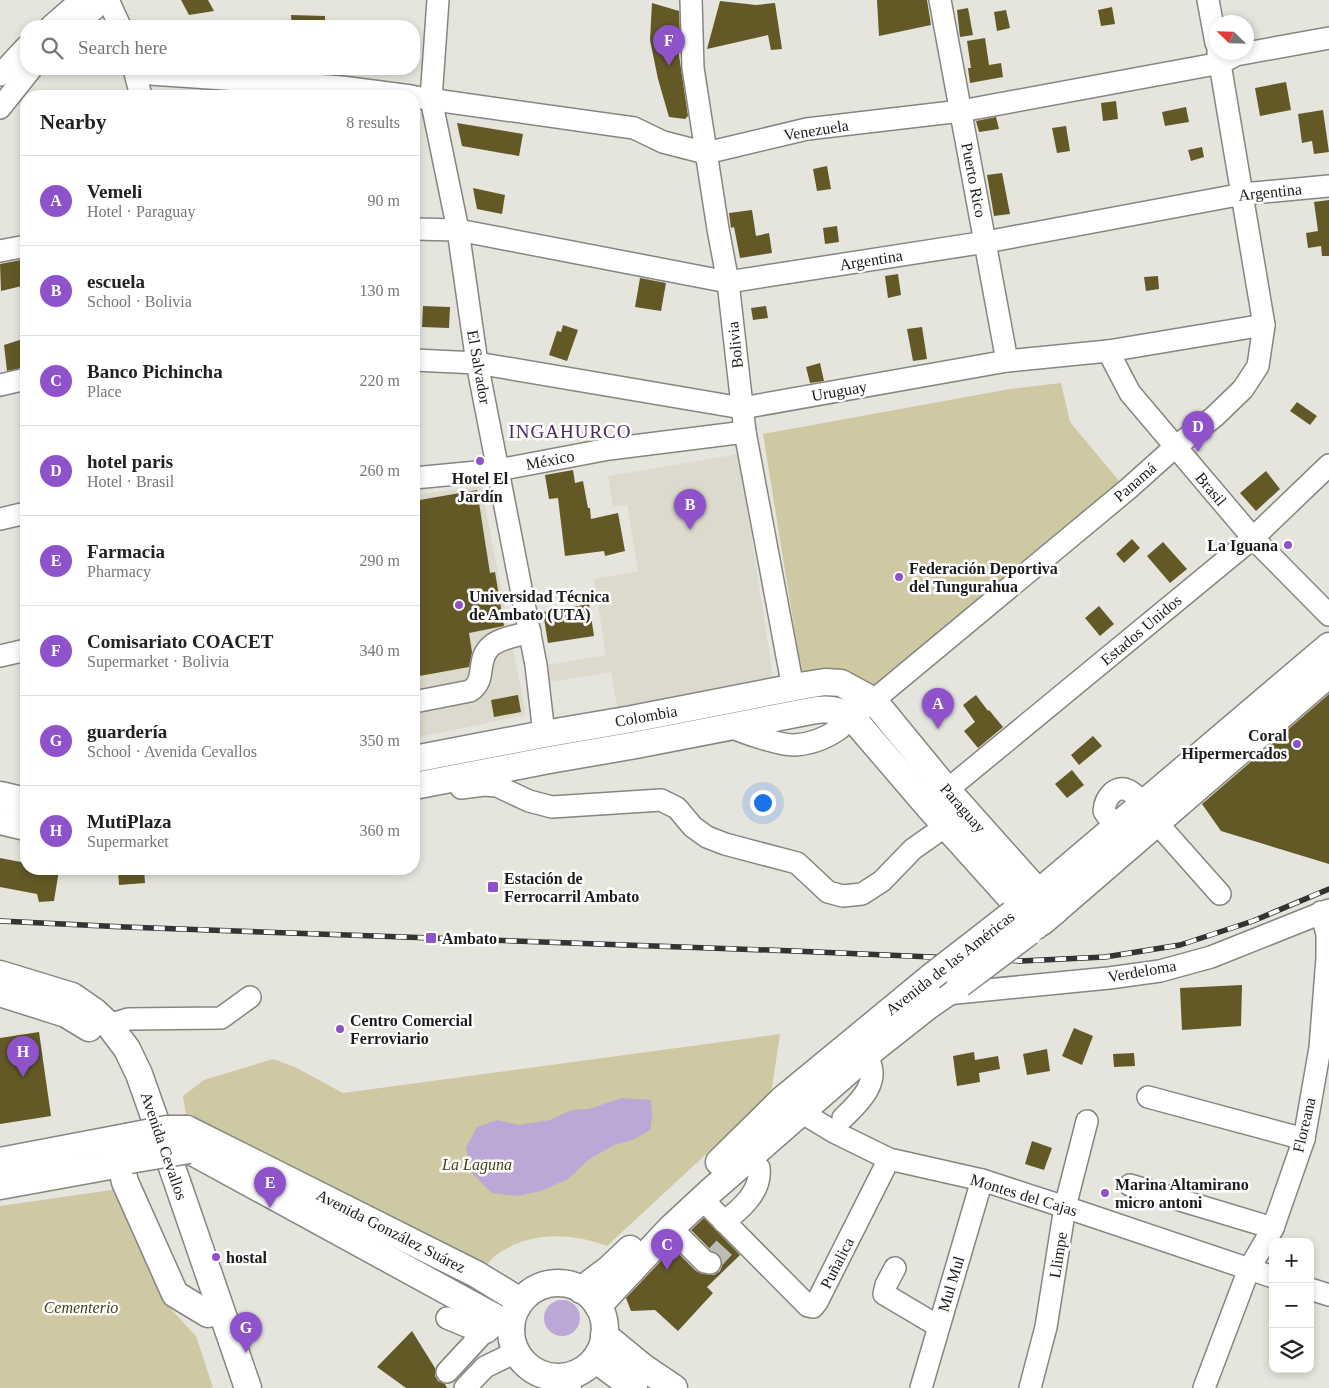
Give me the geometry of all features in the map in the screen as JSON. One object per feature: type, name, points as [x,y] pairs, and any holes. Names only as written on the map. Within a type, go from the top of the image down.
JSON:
[{"type":"main road","name":"Avenida de las Américas","points":[[1032,914],[1115,828],[1150,814],[1329,646]]},
{"type":"main road","name":"Avenida de las Américas","points":[[590,1298],[610,1268],[792,1105],[946,985],[1150,814],[1329,674]]},
{"type":"main road","name":"Colombia","points":[[420,758],[825,682],[841,683],[874,701]]},
{"type":"main road","name":"Paraguay","points":[[874,701],[947,790],[1032,914]]},
{"type":"main road","name":"Colombia","points":[[420,785],[549,760],[636,746],[826,708],[850,714],[854,718]]},
{"type":"main road","name":"Paraguay","points":[[854,718],[944,825],[1032,914]]},
{"type":"main road","points":[[0,821],[20,826]]},
{"type":"main road","name":"Avenida Cevallos","points":[[2,984],[72,996],[95,1012],[127,1049],[139,1074],[248,1388]]},
{"type":"main road","name":"Avenida Cevallos","points":[[2,984],[84,1023],[102,1039],[114,1054],[138,1110],[233,1388]]},
{"type":"main road","name":"Avenida de las Américas","points":[[590,1298],[748,1158],[792,1105],[866,1056],[928,1006],[946,985]]},
{"type":"main road","name":"Avenida González Suárez","points":[[0,1186],[123,1150],[167,1130],[476,1274],[512,1296],[506,1328]]},
{"type":"main road","points":[[123,1150],[125,1182],[175,1294],[208,1314]]},
{"type":"main road","name":"Avenida González Suárez","points":[[0,1161],[123,1150]]},
{"type":"main road","points":[[554,1283],[568,1284],[590,1298],[604,1325],[601,1347],[594,1359],[563,1382],[535,1372],[524,1363],[506,1328],[528,1294],[540,1287],[554,1283]]},
{"type":"main road","points":[[604,1335],[643,1367],[674,1388]]},
{"type":"main road","points":[[594,1359],[634,1388]]},
{"type":"street","points":[[58,20],[82,0]]},
{"type":"street","points":[[82,20],[104,0]]},
{"type":"street","points":[[108,0],[117,20]]},
{"type":"street","name":"El Salvador","points":[[420,92],[438,0]]},
{"type":"street","name":"Bolivia","points":[[690,0],[693,68],[728,282],[745,432],[794,688]]},
{"type":"street","name":"Puerto Rico","points":[[940,0],[1007,361]]},
{"type":"street","name":"Panamá","points":[[1208,0],[1211,15]]},
{"type":"street","name":"Venezuela","points":[[1254,52],[1329,38]]},
{"type":"street","name":"Venezuela","points":[[1226,60],[1236,69],[1329,52]]},
{"type":"street","points":[[0,75],[20,53]]},
{"type":"street","name":"Venezuela","points":[[420,97],[634,128],[663,142],[706,153],[807,129],[961,110],[1209,55]]},
{"type":"street","name":"Panamá","points":[[854,718],[1214,416],[1243,389],[1258,366],[1264,326],[1219,60]]},
{"type":"street","points":[[0,108],[26,75]]},
{"type":"street","points":[[136,75],[140,90]]},
{"type":"street","name":"Venezuela","points":[[187,75],[365,90]]},
{"type":"street","name":"El Salvador","points":[[420,100],[458,230],[477,364],[536,665],[544,734]]},
{"type":"street","name":"Argentina","points":[[420,229],[458,230],[728,282],[986,242],[1243,194],[1329,186]]},
{"type":"street","points":[[0,251],[20,247]]},
{"type":"street","name":"Uruguay","points":[[420,360],[477,364],[742,408],[1007,361],[1108,352],[1264,326]]},
{"type":"street","name":"Brasil","points":[[1108,352],[1130,393],[1175,447],[1253,538],[1329,615]]},
{"type":"street","points":[[0,385],[20,380]]},
{"type":"street","name":"México","points":[[420,477],[498,470],[609,449],[745,432]]},
{"type":"street","name":"Estados Unidos","points":[[947,790],[1253,538],[1329,465]]},
{"type":"street","points":[[0,519],[20,514]]},
{"type":"street","points":[[420,701],[470,691],[477,687],[482,660],[488,649],[496,642],[530,632]]},
{"type":"street","points":[[0,656],[20,651]]},
{"type":"street","points":[[420,796],[484,785],[497,786],[529,801],[552,807],[661,800],[677,808],[693,826],[707,837],[725,844],[797,863],[828,892],[843,896],[862,894],[868,890],[882,880],[913,849],[940,830],[944,825]]},
{"type":"street","points":[[1150,814],[1220,894]]},
{"type":"street","name":"Verdeloma","points":[[946,985],[1109,978],[1160,971],[1211,957],[1325,911]]},
{"type":"street","name":"Floreana","points":[[1204,1388],[1249,1269],[1273,1228],[1304,1138],[1320,1048],[1327,958],[1325,911]]},
{"type":"street","points":[[108,1025],[128,1019],[221,1018],[250,997]]},
{"type":"street","points":[[842,1118],[861,1100],[870,1085],[873,1073],[871,1062],[866,1056]]},
{"type":"street","points":[[1148,1097],[1304,1138]]},
{"type":"street","name":"Montes del Cajas","points":[[792,1105],[834,1132],[889,1159],[982,1180],[1269,1276]]},
{"type":"street","name":"Llimpe","points":[[1030,1388],[1046,1327],[1066,1207],[1087,1121]]},
{"type":"street","points":[[732,1227],[744,1205],[754,1192],[760,1177],[759,1168],[748,1158]]},
{"type":"street","name":"Puñalica","points":[[707,1194],[732,1227],[808,1306],[813,1306],[817,1302],[889,1159]]},
{"type":"street","name":"Mul Mul","points":[[921,1388],[982,1180]]},
{"type":"street","points":[[1130,1185],[1273,1228]]},
{"type":"street","points":[[671,1228],[705,1262],[710,1263]]},
{"type":"street","points":[[895,1268],[886,1285],[884,1294],[938,1326]]},
{"type":"street","points":[[1314,1290],[1329,1295]]},
{"type":"street","points":[[447,1318],[506,1328]]},
{"type":"street","points":[[447,1372],[506,1328]]},
{"type":"street","points":[[465,1388],[485,1368],[506,1328]]},
{"type":"shaded area","points":[[739,454],[774,684],[618,710],[611,672],[550,682],[547,665],[606,655],[594,579],[638,571],[627,505],[613,507],[608,476]]},
{"type":"shaded area","name":"Universidad Técnica de Ambato (UTA)","points":[[481,486],[526,715],[420,737],[420,494]]},
{"type":"shaded area","points":[[622,1098],[651,1100],[652,1118],[650,1130],[635,1139],[614,1145],[588,1160],[568,1179],[541,1191],[517,1196],[492,1193],[472,1173],[466,1148],[477,1127],[497,1120],[519,1125],[550,1120],[572,1110],[589,1109]]},
{"type":"shaded area","points":[[562,1300],[574,1306],[580,1318],[574,1330],[562,1336],[550,1330],[544,1318],[550,1306]]},
{"type":"green space","name":"Federación Deportiva del Tungurahua","points":[[1061,383],[1070,422],[1120,482],[879,691],[847,671],[802,676],[763,434],[1010,389]]},
{"type":"green space","name":"La Laguna","points":[[780,1034],[771,1094],[607,1246],[566,1237],[538,1238],[512,1246],[497,1254],[485,1267],[187,1122],[183,1096],[204,1080],[273,1059],[295,1067],[343,1093]]},
{"type":"green space","name":"Cementerio","points":[[118,1189],[166,1304],[196,1336],[213,1388],[0,1388],[0,1206]]},
{"type":"building","points":[[181,0],[208,0],[214,11],[189,15]]},
{"type":"building","points":[[877,0],[927,0],[931,25],[879,36]]},
{"type":"building","points":[[720,1],[756,5],[775,3],[782,49],[771,50],[768,35],[707,49]]},
{"type":"building","points":[[652,3],[679,11],[680,36],[678,48],[688,116],[685,119],[669,117],[658,79],[650,40]]},
{"type":"building","points":[[1112,7],[1115,24],[1101,26],[1098,10]]},
{"type":"building","points":[[968,8],[973,35],[960,37],[957,10]]},
{"type":"building","points":[[1006,10],[1010,28],[997,31],[994,12]]},
{"type":"building","points":[[291,15],[325,16],[325,20],[291,20]]},
{"type":"building","points":[[985,38],[989,65],[1001,63],[1003,77],[970,83],[968,68],[971,68],[967,41]]},
{"type":"building","points":[[1286,82],[1291,110],[1260,116],[1255,88]]},
{"type":"building","points":[[1116,101],[1118,119],[1103,121],[1101,103]]},
{"type":"building","points":[[1186,107],[1189,122],[1165,126],[1162,112]]},
{"type":"building","points":[[1323,110],[1329,152],[1314,154],[1312,141],[1302,143],[1298,114]]},
{"type":"building","points":[[996,117],[999,129],[979,132],[976,121]]},
{"type":"building","points":[[457,123],[523,134],[519,156],[462,146]]},
{"type":"building","points":[[1066,126],[1070,151],[1057,153],[1052,128]]},
{"type":"building","points":[[1202,147],[1204,157],[1191,161],[1188,150]]},
{"type":"building","points":[[827,166],[831,189],[817,191],[813,169]]},
{"type":"building","points":[[1002,173],[1010,214],[994,216],[987,175]]},
{"type":"building","points":[[473,188],[505,195],[502,214],[477,209]]},
{"type":"building","points":[[1329,200],[1329,256],[1322,256],[1321,246],[1308,248],[1306,233],[1318,231],[1314,202]]},
{"type":"building","points":[[752,210],[756,236],[769,233],[772,253],[740,258],[734,227],[731,228],[729,213]]},
{"type":"building","points":[[837,226],[839,242],[825,244],[823,228]]},
{"type":"building","points":[[20,260],[20,286],[1,291],[0,264]]},
{"type":"building","points":[[898,274],[901,295],[888,298],[885,276]]},
{"type":"building","points":[[1158,276],[1159,289],[1146,291],[1144,277]]},
{"type":"building","points":[[640,278],[666,283],[661,311],[635,307]]},
{"type":"building","points":[[423,306],[450,307],[449,328],[422,327]]},
{"type":"building","points":[[766,306],[768,318],[753,320],[751,308]]},
{"type":"building","points":[[563,325],[578,330],[567,361],[549,355],[557,331],[561,332]]},
{"type":"building","points":[[922,327],[927,359],[913,361],[907,329]]},
{"type":"building","points":[[20,340],[20,368],[7,371],[4,345]]},
{"type":"building","points":[[820,363],[824,381],[810,383],[806,367]]},
{"type":"building","points":[[1297,402],[1317,416],[1310,425],[1290,411]]},
{"type":"building","points":[[573,470],[575,483],[583,481],[591,519],[618,513],[625,551],[605,556],[604,551],[565,556],[558,498],[549,499],[545,475]]},
{"type":"building","points":[[1266,471],[1280,489],[1256,511],[1240,493]]},
{"type":"building","points":[[477,490],[490,573],[495,572],[504,626],[469,633],[472,652],[469,667],[420,676],[420,500]]},
{"type":"building","points":[[1132,539],[1140,548],[1124,563],[1116,554]]},
{"type":"building","points":[[1163,542],[1187,569],[1170,583],[1147,556]]},
{"type":"building","points":[[589,604],[594,636],[548,643],[543,612]]},
{"type":"building","points":[[1099,606],[1114,624],[1100,636],[1085,618]]},
{"type":"building","name":"Coral Hipermercados","points":[[1329,694],[1329,864],[1221,831],[1202,804]]},
{"type":"building","points":[[518,695],[521,712],[494,717],[491,700]]},
{"type":"building","points":[[976,695],[1003,727],[978,748],[964,731],[975,722],[963,705]]},
{"type":"building","points":[[1093,736],[1102,746],[1079,765],[1071,755]]},
{"type":"building","points":[[1072,770],[1084,785],[1067,798],[1055,784]]},
{"type":"building","points":[[0,858],[20,862],[20,875],[58,875],[54,901],[39,902],[37,894],[0,887]]},
{"type":"building","points":[[118,875],[144,875],[145,883],[119,885]]},
{"type":"building","points":[[1242,985],[1241,1026],[1182,1030],[1180,988]]},
{"type":"building","points":[[1074,1028],[1093,1036],[1082,1065],[1062,1056]]},
{"type":"building","points":[[39,1032],[51,1116],[0,1124],[0,1038]]},
{"type":"building","points":[[1047,1049],[1050,1071],[1027,1075],[1023,1054]]},
{"type":"building","points":[[974,1052],[975,1060],[998,1056],[1000,1069],[979,1073],[980,1082],[957,1086],[953,1056]]},
{"type":"building","points":[[1134,1053],[1135,1066],[1114,1067],[1113,1054]]},
{"type":"building","points":[[1032,1141],[1052,1148],[1044,1170],[1025,1164]]},
{"type":"building","points":[[704,1218],[740,1255],[707,1287],[713,1293],[678,1331],[655,1310],[631,1311],[626,1298],[673,1248],[696,1271],[702,1274],[714,1275],[720,1271],[722,1259],[719,1254],[711,1250],[691,1230]]},
{"type":"building","points":[[412,1331],[435,1368],[435,1376],[438,1381],[445,1384],[447,1388],[406,1388],[377,1367]]},
{"type":"tunnel","points":[[710,1263],[733,1238]]},
{"type":"railway","points":[[0,921],[1021,961],[1105,957],[1180,945],[1253,921],[1329,889]]},
{"type":"place","name":"Comisariato COACET","points":[[669,66]]},
{"type":"place","name":"hotel paris","points":[[1198,452]]},
{"type":"place","name":"Hotel El Jardín","points":[[480,461]]},
{"type":"place","name":"escuela","points":[[690,530]]},
{"type":"place","name":"La Iguana","points":[[1288,545]]},
{"type":"place","name":"Federación Deportiva del Tungurahua","points":[[899,577]]},
{"type":"place","name":"Universidad Técnica de Ambato (UTA)","points":[[459,605]]},
{"type":"place","name":"Vemeli","points":[[938,729]]},
{"type":"place","name":"Coral Hipermercados","points":[[1297,744]]},
{"type":"place","name":"Estación de Ferrocarril Ambato","points":[[493,887]]},
{"type":"place","name":"Ambato","points":[[431,938]]},
{"type":"place","name":"Centro Comercial Ferroviario","points":[[340,1029]]},
{"type":"place","name":"MutiPlaza","points":[[23,1077]]},
{"type":"place","name":"Marina Altamirano micro antoni","points":[[1105,1193]]},
{"type":"place","name":"Farmacia","points":[[270,1208]]},
{"type":"place","name":"hostal","points":[[216,1257]]},
{"type":"place","name":"Banco Pichincha","points":[[667,1270]]},
{"type":"place","name":"guardería","points":[[246,1353]]},
{"type":"district","name":"INGAHURCO","points":[[570,431]]}]
